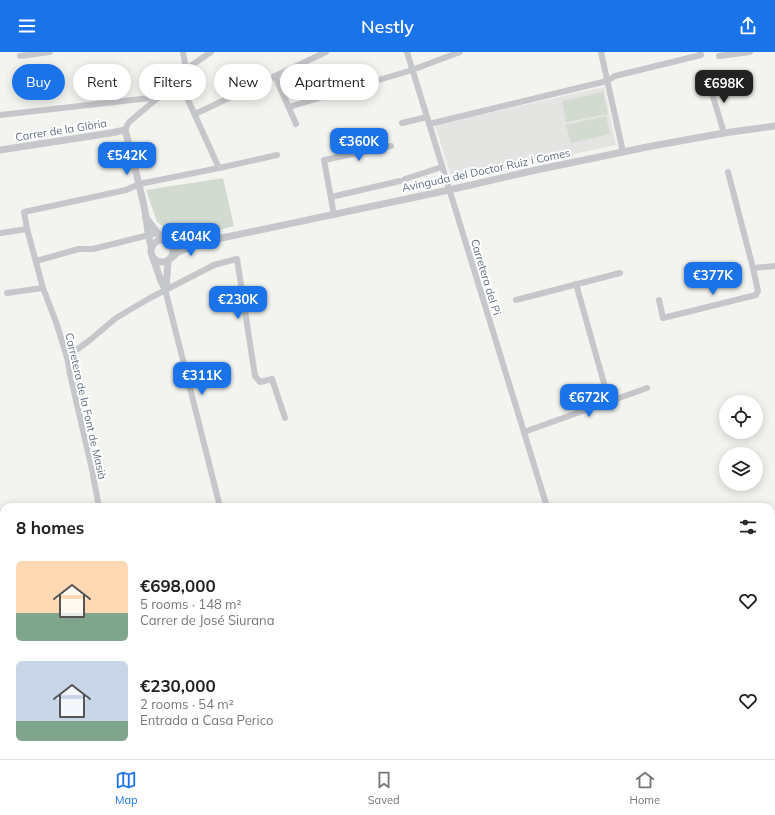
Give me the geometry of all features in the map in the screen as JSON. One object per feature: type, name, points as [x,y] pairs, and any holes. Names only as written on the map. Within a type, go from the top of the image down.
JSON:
[{"type":"street","points":[[20,56],[50,52]]},
{"type":"street","points":[[183,52],[185,64]]},
{"type":"street","points":[[193,64],[211,52]]},
{"type":"street","points":[[195,114],[326,52]]},
{"type":"street","name":"Carretera del Pi","points":[[406,52],[546,503]]},
{"type":"street","points":[[289,106],[412,70],[460,52]]},
{"type":"street","points":[[602,52],[623,152]]},
{"type":"street","points":[[718,56],[750,52]]},
{"type":"street","points":[[429,124],[607,81],[616,76],[701,54]]},
{"type":"street","points":[[275,76],[296,124]]},
{"type":"street","points":[[708,80],[724,133]]},
{"type":"street","points":[[0,115],[139,99]]},
{"type":"street","points":[[155,100],[129,122],[125,130],[146,218],[146,236],[151,246],[150,250],[152,258],[166,290],[219,503]]},
{"type":"street","points":[[188,100],[219,168]]},
{"type":"street","points":[[402,123],[427,117]]},
{"type":"street","name":"Avinguda del Doctor Ruiz i Comes","points":[[169,259],[178,252],[203,242],[623,152],[724,133],[775,126]]},
{"type":"street","name":"Carrer de la Glòria","points":[[0,150],[125,130]]},
{"type":"street","points":[[334,215],[324,160],[391,146]]},
{"type":"street","points":[[139,184],[277,155]]},
{"type":"street","name":"Avinguda del Doctor Ruiz i Comes","points":[[331,197],[403,180],[442,167]]},
{"type":"street","points":[[659,300],[663,318],[756,295],[758,291],[753,268],[728,172]]},
{"type":"street","name":"Carretera de la Font de Masià","points":[[98,503],[67,357],[43,288],[27,229],[24,212],[126,190],[139,184]]},
{"type":"street","points":[[146,218],[157,233],[172,246],[173,250],[169,259],[166,290]]},
{"type":"street","points":[[1,232],[27,229]]},
{"type":"street","points":[[36,261],[78,249],[93,249],[157,233]]},
{"type":"street","points":[[151,246],[157,240],[164,240]]},
{"type":"street","name":"Avinguda del Doctor Ruiz i Comes","points":[[164,240],[203,242]]},
{"type":"street","points":[[152,258],[160,262],[169,259]]},
{"type":"street","points":[[67,357],[116,318],[166,290],[200,274],[214,265],[237,259],[256,376],[260,382],[272,379],[285,418]]},
{"type":"street","points":[[753,268],[775,266]]},
{"type":"street","points":[[516,300],[620,273]]},
{"type":"street","points":[[576,284],[608,401]]},
{"type":"street","points":[[7,293],[43,288]]},
{"type":"street","points":[[524,432],[647,388]]},
{"type":"shaded area","points":[[604,87],[616,145],[452,180],[435,125]]},
{"type":"shaded area","points":[[603,92],[608,114],[566,122],[562,101]]},
{"type":"shaded area","points":[[606,116],[610,134],[571,143],[566,125]]},
{"type":"shaded area","points":[[223,178],[234,226],[182,239],[157,222],[146,190]]}]
